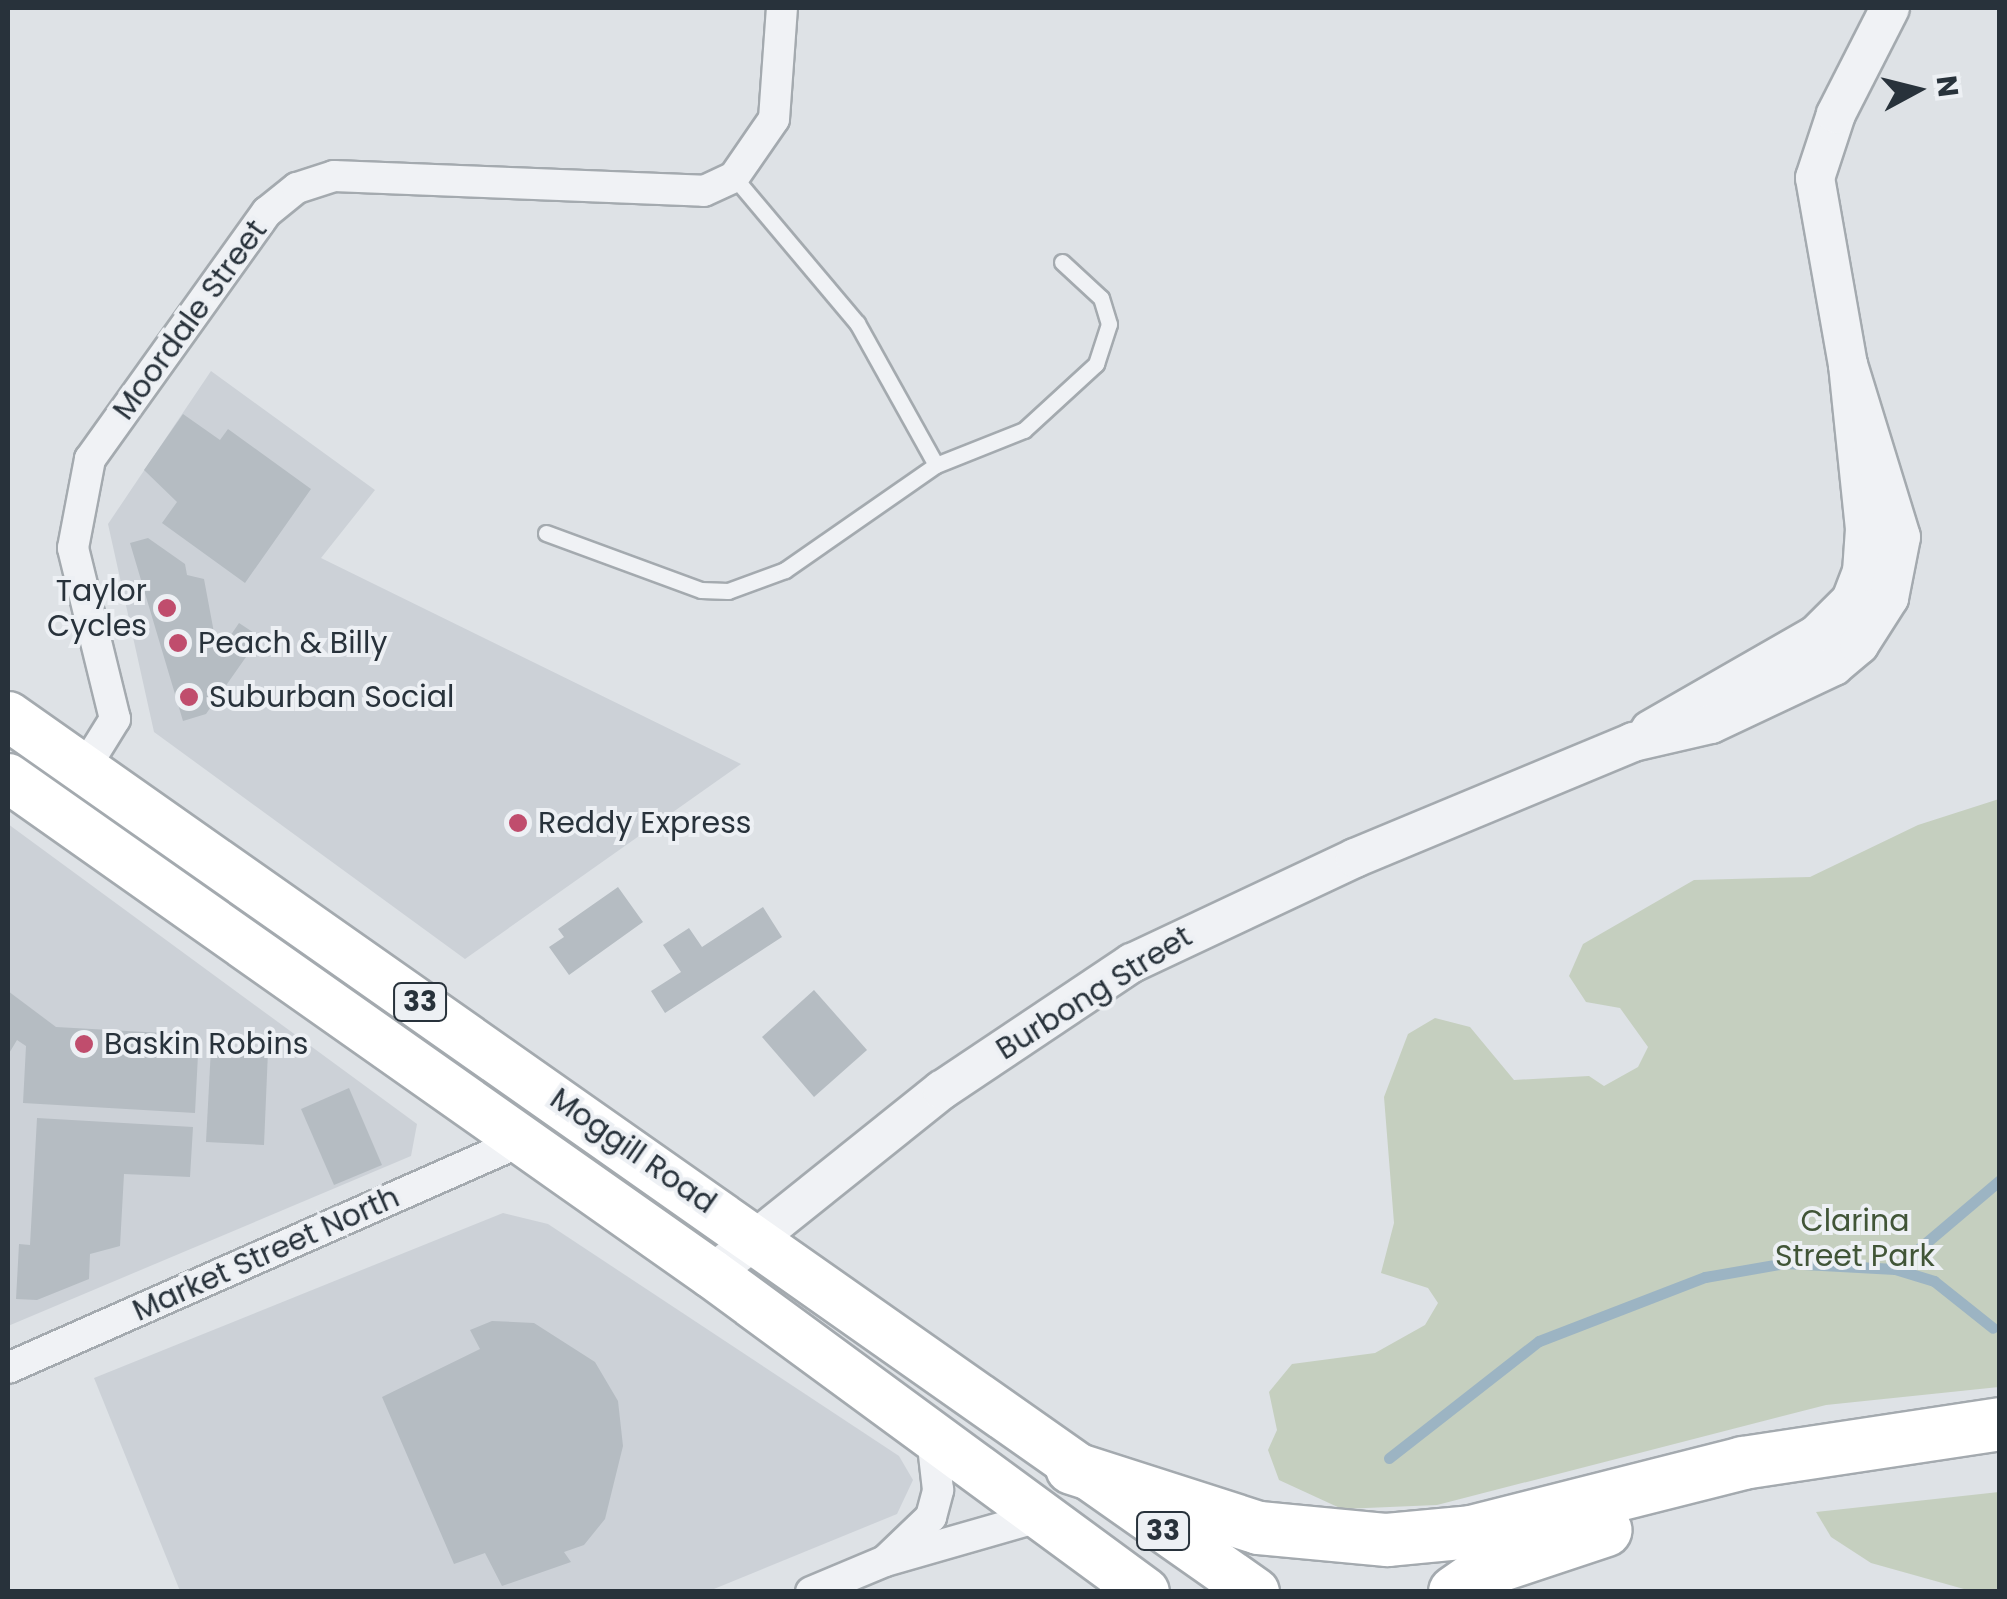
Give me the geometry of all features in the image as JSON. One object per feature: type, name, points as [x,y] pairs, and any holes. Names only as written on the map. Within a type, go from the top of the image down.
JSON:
[{"type":"highway","name":"Moggill Road","points":[[8,716],[754,1237],[1072,1468],[1255,1592]]},
{"type":"highway","name":"Moggill Road","points":[[8,778],[712,1274],[1145,1592]]},
{"type":"highway","points":[[1072,1468],[1259,1528],[1388,1540],[1471,1532],[1742,1463],[2000,1424]]},
{"type":"highway","points":[[1456,1592],[1486,1570],[1638,1520],[2000,1458]]},
{"type":"street","points":[[734,176],[774,119],[782,8]]},
{"type":"street","name":"Burbong Street","points":[[712,1274],[942,1090],[1132,962],[1632,742],[1703,693],[1816,635],[1851,600],[1866,529],[1848,365],[1814,178],[1836,114],[1890,8]]},
{"type":"street","name":"Moordale Street","points":[[84,769],[114,719],[73,548],[90,459],[267,212],[297,188],[334,176],[704,191],[734,176]]},
{"type":"street","name":"Market Street North","points":[[8,1368],[524,1140]]},
{"type":"street","points":[[885,1560],[931,1517],[938,1490],[932,1437]]},
{"type":"street","points":[[812,1592],[885,1560],[1042,1516]]},
{"type":"lane","points":[[734,176],[856,323],[936,464]]},
{"type":"lane","points":[[546,533],[653,575],[728,591],[785,570],[936,464],[1024,430],[1106,348],[1109,324],[1101,298],[1062,262]]},
{"type":"shaded area","points":[[211,371],[375,490],[321,558],[741,764],[465,959],[154,732],[108,524]]},
{"type":"shaded area","points":[[8,824],[417,1124],[411,1156],[8,1326]]},
{"type":"shaded area","points":[[503,1213],[548,1224],[899,1456],[913,1480],[897,1514],[709,1591],[180,1591],[94,1378]]},
{"type":"green space","name":"Clarina Street Park","points":[[1999,799],[1999,1387],[1826,1405],[1437,1505],[1342,1509],[1279,1480],[1268,1450],[1277,1430],[1269,1392],[1292,1364],[1375,1353],[1425,1325],[1438,1303],[1428,1288],[1381,1273],[1394,1223],[1384,1097],[1408,1034],[1435,1018],[1470,1027],[1514,1080],[1589,1076],[1604,1086],[1638,1067],[1648,1047],[1620,1008],[1586,1002],[1569,976],[1583,944],[1694,880],[1810,877],[1918,825]]},
{"type":"green space","points":[[1999,1492],[1999,1591],[1971,1591],[1871,1563],[1831,1537],[1816,1512]]},
{"type":"building","points":[[183,414],[220,440],[228,429],[311,489],[245,583],[162,523],[177,502],[144,470]]},
{"type":"building","points":[[148,538],[185,564],[187,575],[204,579],[218,654],[239,623],[260,637],[206,714],[183,721],[130,543]]},
{"type":"building","points":[[618,887],[643,922],[569,975],[549,947],[564,937],[558,929]]},
{"type":"building","points":[[763,907],[782,937],[665,1013],[651,991],[681,972],[663,945],[689,928],[702,947]]},
{"type":"building","points":[[814,990],[867,1050],[814,1097],[762,1037]]},
{"type":"building","points":[[8,991],[56,1027],[199,1035],[195,1113],[23,1103],[26,1046],[17,1040],[8,1055]]},
{"type":"building","points":[[211,1048],[268,1051],[264,1145],[206,1142]]},
{"type":"building","points":[[349,1088],[382,1165],[334,1185],[301,1109]]},
{"type":"building","points":[[37,1118],[193,1127],[190,1177],[124,1174],[120,1246],[90,1254],[89,1279],[37,1300],[16,1299],[19,1244],[30,1245]]},
{"type":"building","points":[[492,1321],[534,1323],[595,1362],[618,1401],[623,1446],[605,1519],[584,1545],[564,1552],[571,1562],[502,1586],[485,1553],[454,1564],[382,1397],[480,1349],[470,1330]]},
{"type":"waterway","points":[[1895,1269],[2000,1180]]},
{"type":"waterway","points":[[1389,1458],[1539,1341],[1705,1277],[1785,1263],[1895,1269],[1934,1281],[1993,1328]]},
{"type":"place","name":"Taylor Cycles","points":[[167,608]]},
{"type":"place","name":"Peach & Billy","points":[[178,643]]},
{"type":"place","name":"Suburban Social","points":[[189,697]]},
{"type":"place","name":"Reddy Express","points":[[518,823]]},
{"type":"place","name":"Baskin Robins","points":[[84,1044]]}]
